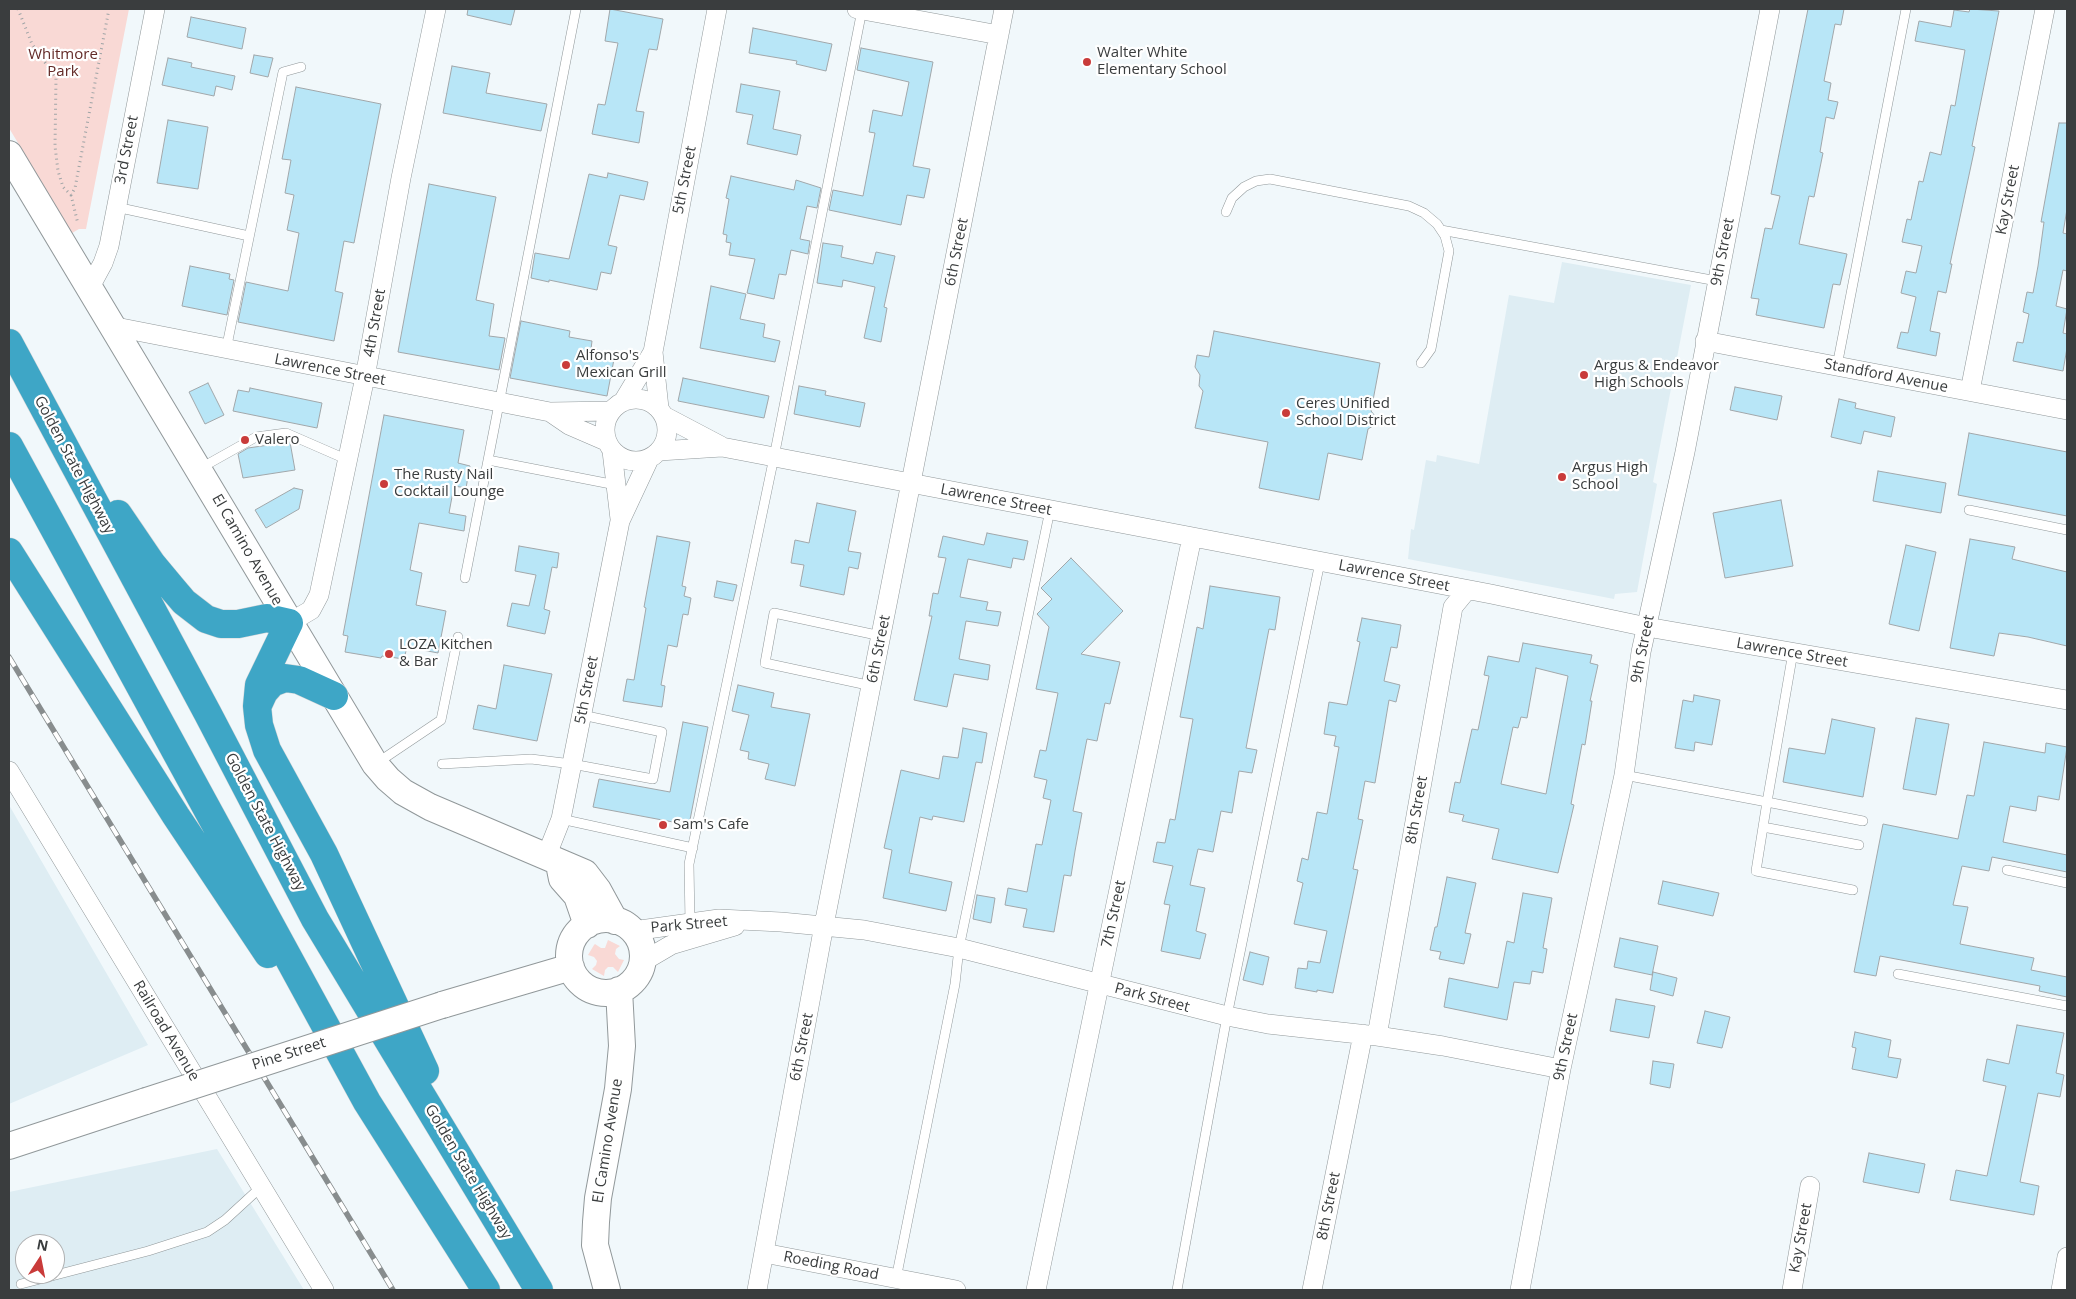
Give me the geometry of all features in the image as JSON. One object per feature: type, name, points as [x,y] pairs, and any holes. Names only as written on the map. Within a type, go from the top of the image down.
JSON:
[{"type":"highway","name":"Golden State Highway","points":[[9,343],[315,919],[539,1290]]},
{"type":"highway","points":[[30,383],[152,564],[184,602],[206,619],[221,624],[238,624],[267,618],[289,623],[259,685],[258,725],[267,750],[324,854],[488,1206]]},
{"type":"highway","points":[[9,446],[367,1102]]},
{"type":"highway","points":[[9,552],[176,816],[367,1102],[486,1290]]},
{"type":"highway","points":[[257,706],[264,692],[272,683],[285,678],[300,680],[334,696]]},
{"type":"street","name":"3rd Street","points":[[90,287],[103,263],[155,9]]},
{"type":"street","name":"4th Street","points":[[289,623],[311,610],[319,595],[365,377],[401,178],[436,9]]},
{"type":"street","name":"5th Street","points":[[661,412],[653,352],[717,9]]},
{"type":"street","points":[[860,9],[999,36]]},
{"type":"street","name":"6th Street","points":[[757,1290],[824,925],[1004,9]]},
{"type":"street","name":"9th Street","points":[[1520,1290],[1561,1069],[1624,775],[1641,652],[1685,452],[1770,9]]},
{"type":"street","name":"Kay Street","points":[[1970,392],[2045,9]]},
{"type":"street","name":"El Camino Avenue","points":[[9,154],[375,764],[403,792],[430,807],[585,873],[624,926]]},
{"type":"street","name":"Lawrence Street","points":[[111,326],[550,412],[616,406]]},
{"type":"street","name":"Standford Avenue","points":[[1705,342],[2067,410]]},
{"type":"street","name":"5th Street","points":[[616,406],[653,352]]},
{"type":"street","points":[[636,399],[651,403],[661,412],[667,429],[665,442],[654,455],[632,461],[622,458],[609,446],[604,428],[616,406],[636,399]]},
{"type":"street","name":"Lawrence Street","points":[[550,412],[569,425],[609,446]]},
{"type":"street","name":"Lawrence Street","points":[[661,412],[722,447]]},
{"type":"street","name":"5th Street","points":[[609,446],[620,522]]},
{"type":"street","name":"Lawrence Street","points":[[654,455],[722,447],[1467,590],[1647,627],[1874,668],[2067,700]]},
{"type":"street","name":"5th Street","points":[[553,860],[620,522],[654,455]]},
{"type":"street","name":"7th Street","points":[[1036,1290],[1192,537]]},
{"type":"street","name":"8th Street","points":[[1312,1290],[1370,1035],[1453,607],[1467,590]]},
{"type":"street","name":"Railroad Avenue","points":[[9,771],[324,1290]]},
{"type":"street","points":[[553,860],[562,879],[577,896],[587,925]]},
{"type":"street","points":[[602,919],[624,926],[642,946],[642,962],[636,978],[619,990],[607,992],[595,991],[584,985],[575,976],[571,967],[569,952],[573,940],[580,930],[602,919]]},
{"type":"street","name":"Park Street","points":[[624,926],[719,920],[824,925],[864,930],[959,948],[1227,1016],[1268,1024],[1370,1035],[1443,1046],[1561,1069]]},
{"type":"street","name":"Park Street","points":[[642,962],[671,945],[746,922]]},
{"type":"street","name":"Pine Street","points":[[9,1146],[442,1004],[571,967]]},
{"type":"street","name":"El Camino Avenue","points":[[607,1290],[595,1245],[598,1198],[618,1089],[622,1046],[619,990]]},
{"type":"street","name":"Kay Street","points":[[1792,1290],[1810,1186]]},
{"type":"street","name":"Roeding Road","points":[[764,1253],[956,1290]]},
{"type":"street","points":[[2061,1290],[2067,1257]]},
{"type":"lane","points":[[465,578],[576,9]]},
{"type":"lane","points":[[690,923],[689,864],[774,457],[860,9]]},
{"type":"lane","points":[[1837,366],[1906,9]]},
{"type":"lane","points":[[226,350],[283,72],[301,67]]},
{"type":"lane","points":[[1226,212],[1232,198],[1244,187],[1256,181],[1270,179],[1409,206],[1424,213],[1445,236],[1449,251],[1431,348],[1420,363]]},
{"type":"lane","points":[[116,206],[249,236]]},
{"type":"lane","points":[[1441,230],[1717,281]]},
{"type":"lane","points":[[199,469],[256,437],[286,433],[348,460]]},
{"type":"lane","points":[[488,460],[616,485]]},
{"type":"lane","points":[[896,1279],[955,984],[959,948],[1050,510]]},
{"type":"lane","points":[[1969,510],[2067,530]]},
{"type":"lane","points":[[1177,1290],[1227,1016],[1320,562]]},
{"type":"lane","points":[[872,686],[765,663],[774,613],[881,636]]},
{"type":"lane","points":[[375,764],[441,720],[458,637]]},
{"type":"lane","points":[[1793,652],[1766,802],[1756,871],[1853,890]]},
{"type":"lane","points":[[442,764],[531,759],[572,764],[653,779],[662,732],[582,715]]},
{"type":"lane","points":[[1624,775],[1863,821]]},
{"type":"lane","points":[[561,819],[693,848]]},
{"type":"lane","points":[[1763,827],[1859,845]]},
{"type":"lane","points":[[2007,870],[2067,883]]},
{"type":"lane","points":[[1898,974],[2067,1006]]},
{"type":"lane","points":[[65,1273],[148,1251],[207,1232],[225,1220],[261,1187]]},
{"type":"path","points":[[18,9],[32,44],[56,78],[55,146],[58,171],[63,187],[72,195]]},
{"type":"path","points":[[80,232],[72,195],[75,188],[110,9]]},
{"type":"shaded area","name":"Argus & Endeavor High Schools","points":[[1562,262],[1691,285],[1653,482],[1657,484],[1637,592],[1615,594],[1614,599],[1408,559],[1411,529],[1414,530],[1426,460],[1436,462],[1437,455],[1479,464],[1509,295],[1554,303]]},
{"type":"shaded area","points":[[9,805],[148,1045],[9,1104]]},
{"type":"shaded area","points":[[217,1149],[304,1290],[9,1290],[9,1192]]},
{"type":"green space","name":"Whitmore Park","points":[[9,9],[129,9],[86,229],[79,229],[72,233],[9,128]]},
{"type":"green space","points":[[608,940],[620,946],[616,949],[615,954],[619,959],[624,960],[618,972],[613,967],[608,967],[605,970],[604,976],[592,969],[597,961],[594,957],[588,955],[595,944],[605,948]]},
{"type":"building","points":[[468,9],[515,9],[511,25],[467,15]]},
{"type":"building","points":[[610,9],[663,19],[657,50],[649,49],[636,111],[644,112],[639,143],[592,134],[598,104],[605,105],[618,43],[605,41]]},
{"type":"building","points":[[1808,9],[1844,9],[1841,25],[1835,24],[1824,81],[1831,83],[1828,100],[1838,102],[1834,119],[1826,117],[1820,152],[1823,153],[1814,197],[1809,196],[1799,244],[1847,254],[1840,285],[1833,284],[1824,328],[1756,315],[1759,299],[1751,298],[1765,228],[1772,229],[1780,196],[1771,194]]},
{"type":"building","points":[[1970,9],[1999,11],[1972,146],[1975,147],[1950,264],[1952,264],[1946,293],[1938,291],[1930,331],[1940,333],[1936,356],[1897,348],[1901,332],[1908,333],[1916,297],[1901,293],[1906,271],[1916,273],[1922,246],[1902,242],[1907,219],[1911,220],[1919,181],[1923,182],[1930,152],[1941,155],[1951,105],[1955,106],[1965,50],[1915,41],[1919,21],[1951,27],[1954,10],[1969,12]]},
{"type":"building","points":[[191,17],[246,28],[242,49],[187,37]]},
{"type":"building","points":[[753,28],[832,44],[826,71],[796,64],[797,61],[749,53]]},
{"type":"building","points":[[861,48],[933,62],[913,166],[930,169],[924,198],[907,195],[901,225],[829,210],[833,190],[863,196],[875,133],[869,132],[873,110],[902,116],[909,82],[857,70]]},
{"type":"building","points":[[254,55],[273,58],[268,77],[250,73]]},
{"type":"building","points":[[168,58],[192,63],[191,67],[235,76],[232,90],[216,86],[214,96],[162,85]]},
{"type":"building","points":[[452,66],[490,73],[486,93],[547,104],[541,131],[443,113]]},
{"type":"building","points":[[741,84],[780,91],[773,129],[801,135],[797,155],[747,144],[753,115],[736,112]]},
{"type":"building","points":[[296,87],[381,104],[354,243],[344,241],[335,291],[343,293],[334,341],[238,322],[246,282],[288,291],[299,233],[287,230],[294,195],[285,193],[291,160],[282,159]]},
{"type":"building","points":[[168,120],[208,127],[198,189],[157,183]]},
{"type":"building","points":[[2059,123],[2067,123],[2067,209],[2063,233],[2067,234],[2067,271],[2063,270],[2056,306],[2067,309],[2063,333],[2067,334],[2067,348],[2063,371],[2013,361],[2017,342],[2023,343],[2029,314],[2023,312],[2027,292],[2033,293],[2044,222],[2041,222]]},
{"type":"building","points":[[608,173],[648,182],[644,200],[620,195],[608,245],[617,247],[611,274],[601,272],[597,290],[531,278],[535,253],[569,259],[589,174],[607,178]]},
{"type":"building","points":[[731,176],[794,190],[796,180],[821,188],[817,208],[807,206],[800,239],[810,241],[808,254],[791,250],[786,275],[779,274],[774,299],[747,293],[755,259],[729,255],[731,243],[726,242],[727,235],[723,234],[729,199],[726,198]]},
{"type":"building","points":[[429,184],[496,197],[476,300],[494,304],[489,336],[505,338],[499,370],[398,352]]},
{"type":"building","points":[[823,243],[843,246],[841,257],[873,264],[876,252],[895,256],[884,307],[887,308],[881,342],[864,338],[875,287],[843,280],[842,287],[817,283]]},
{"type":"building","points":[[190,266],[230,274],[229,279],[234,280],[227,315],[182,306]]},
{"type":"building","points":[[711,286],[746,294],[740,319],[765,324],[763,337],[780,341],[775,362],[700,348]]},
{"type":"building","points":[[521,321],[570,331],[569,337],[592,341],[591,349],[615,354],[607,396],[510,378]]},
{"type":"building","name":"Ceres Unified School District","points":[[1214,331],[1380,363],[1371,411],[1375,416],[1373,426],[1368,429],[1362,460],[1328,453],[1319,500],[1259,488],[1268,442],[1195,428],[1203,391],[1199,386],[1200,375],[1195,367],[1197,355],[1209,357]]},
{"type":"building","points":[[683,378],[769,396],[764,418],[678,401]]},
{"type":"building","points":[[208,383],[224,415],[205,424],[189,392]]},
{"type":"building","points":[[799,386],[826,391],[825,395],[865,403],[860,427],[794,414]]},
{"type":"building","points":[[1735,387],[1782,396],[1777,420],[1730,410]]},
{"type":"building","points":[[250,388],[322,403],[317,428],[233,411],[238,390],[249,392]]},
{"type":"building","points":[[1839,399],[1856,403],[1855,408],[1895,417],[1891,437],[1864,431],[1861,444],[1831,437]]},
{"type":"building","points":[[384,415],[464,430],[458,463],[470,466],[466,488],[454,486],[449,513],[466,516],[464,531],[419,523],[410,570],[422,573],[416,605],[446,611],[438,653],[407,647],[404,659],[382,656],[381,658],[345,652],[348,636],[343,635]]},
{"type":"building","points":[[1969,433],[2067,452],[2067,516],[1958,495]]},
{"type":"building","points":[[290,442],[295,470],[243,478],[238,454],[248,448]]},
{"type":"building","points":[[1878,471],[1946,483],[1941,513],[1873,501]]},
{"type":"building","points":[[294,488],[303,490],[299,509],[266,528],[255,510]]},
{"type":"building","points":[[1781,500],[1793,566],[1725,578],[1713,513]]},
{"type":"building","points":[[817,503],[856,511],[848,551],[861,553],[858,569],[849,567],[844,595],[800,586],[804,565],[791,563],[795,540],[809,543]]},
{"type":"building","points":[[987,533],[1028,541],[1024,560],[1013,558],[1011,568],[968,559],[960,597],[988,602],[986,610],[1001,612],[998,626],[966,621],[959,659],[990,665],[988,680],[954,674],[947,707],[914,700],[932,616],[929,616],[933,593],[938,594],[946,558],[938,557],[943,536],[984,545]]},
{"type":"building","points":[[657,536],[690,542],[682,586],[686,587],[684,596],[691,598],[688,615],[683,614],[677,647],[668,645],[661,685],[665,686],[662,707],[623,701],[627,679],[634,680],[646,608],[644,607]]},
{"type":"building","points":[[1970,539],[2015,547],[2012,559],[2067,572],[2067,646],[2028,637],[1999,633],[1994,656],[1950,648]]},
{"type":"building","points":[[1906,545],[1936,552],[1919,631],[1889,624]]},
{"type":"building","points":[[519,546],[559,553],[557,568],[552,567],[544,609],[550,611],[545,634],[507,626],[512,603],[529,606],[536,575],[515,571]]},
{"type":"building","points":[[1071,558],[1123,611],[1081,654],[1120,662],[1110,704],[1105,703],[1097,741],[1087,739],[1073,811],[1082,813],[1071,876],[1064,875],[1054,932],[1023,927],[1027,909],[1005,905],[1008,888],[1027,892],[1036,844],[1042,845],[1051,800],[1043,798],[1047,780],[1034,777],[1040,750],[1046,751],[1058,693],[1036,689],[1049,627],[1037,614],[1052,599],[1041,588]]},
{"type":"building","points":[[717,581],[737,585],[733,601],[714,597]]},
{"type":"building","points":[[1210,586],[1280,597],[1275,630],[1269,629],[1246,748],[1257,750],[1252,773],[1239,771],[1232,813],[1221,811],[1213,852],[1198,849],[1190,885],[1205,888],[1196,931],[1206,934],[1200,959],[1161,951],[1170,905],[1164,904],[1173,866],[1153,862],[1157,842],[1165,843],[1170,819],[1175,820],[1193,719],[1180,717],[1197,627],[1203,629]]},
{"type":"building","points":[[1362,618],[1401,625],[1397,648],[1391,647],[1384,681],[1400,685],[1396,702],[1389,700],[1375,783],[1365,781],[1358,819],[1363,820],[1353,869],[1358,870],[1333,993],[1317,990],[1317,992],[1295,988],[1298,968],[1307,969],[1308,961],[1320,963],[1327,931],[1294,924],[1303,883],[1297,881],[1302,858],[1308,860],[1317,812],[1327,814],[1339,747],[1334,746],[1336,736],[1324,734],[1329,702],[1347,705],[1360,642],[1357,641]]},
{"type":"building","points":[[1523,643],[1592,655],[1590,663],[1598,665],[1590,701],[1592,701],[1585,745],[1582,744],[1571,804],[1574,805],[1558,873],[1492,859],[1499,829],[1462,821],[1464,815],[1449,812],[1455,782],[1460,783],[1472,729],[1478,730],[1489,676],[1484,675],[1488,656],[1519,662]],"holes":[[[1536,668],[1568,676],[1546,794],[1501,784],[1513,727],[1518,728],[1521,717],[1527,718]]]},
{"type":"building","points":[[504,665],[552,674],[537,741],[473,729],[478,705],[496,709]]},
{"type":"building","points":[[738,685],[774,693],[771,707],[810,714],[795,786],[765,779],[769,764],[748,759],[749,752],[740,750],[749,715],[732,711]]},
{"type":"building","points":[[1694,695],[1720,700],[1712,745],[1695,742],[1694,751],[1675,748],[1683,700],[1693,702]]},
{"type":"building","points":[[1916,718],[1949,724],[1936,795],[1903,789]]},
{"type":"building","points":[[1832,719],[1875,728],[1863,797],[1783,782],[1789,748],[1825,754]]},
{"type":"building","points":[[683,722],[708,727],[689,825],[593,807],[599,779],[670,792]]},
{"type":"building","points":[[963,728],[987,733],[982,763],[976,762],[964,822],[933,816],[932,820],[920,817],[909,873],[952,882],[946,911],[883,898],[892,850],[884,848],[901,770],[939,779],[943,756],[958,758]]},
{"type":"building","points":[[1984,742],[2045,753],[2046,743],[2067,747],[2059,800],[2038,796],[2036,811],[2010,806],[2003,842],[2067,855],[2067,872],[1992,857],[1989,871],[1962,866],[1953,905],[1968,907],[1960,944],[2034,958],[2031,970],[2067,977],[2067,997],[2039,991],[2040,986],[1880,956],[1876,976],[1854,972],[1883,824],[1958,839],[1967,795],[1974,796]]},
{"type":"building","points":[[1447,877],[1476,883],[1465,933],[1471,934],[1464,964],[1439,959],[1441,952],[1430,950],[1435,927],[1437,927]]},
{"type":"building","points":[[1663,881],[1719,893],[1713,916],[1658,904]]},
{"type":"building","points":[[1523,893],[1552,898],[1543,948],[1547,949],[1543,973],[1532,971],[1530,984],[1514,982],[1507,1020],[1444,1007],[1449,978],[1498,988],[1507,941],[1514,943]]},
{"type":"building","points":[[977,895],[995,898],[991,923],[973,919]]},
{"type":"building","points":[[1620,938],[1658,946],[1652,975],[1614,967]]},
{"type":"building","points":[[1250,952],[1269,957],[1263,985],[1243,980]]},
{"type":"building","points":[[1653,972],[1677,978],[1673,996],[1650,990]]},
{"type":"building","points":[[1616,999],[1655,1006],[1649,1038],[1610,1031]]},
{"type":"building","points":[[1705,1011],[1730,1017],[1722,1048],[1697,1043]]},
{"type":"building","points":[[2017,1025],[2064,1033],[2056,1073],[2064,1075],[2060,1097],[2038,1093],[2020,1182],[2039,1186],[2034,1215],[1950,1200],[1956,1170],[1987,1176],[2006,1086],[1983,1081],[1987,1059],[2009,1064]]},
{"type":"building","points":[[1855,1032],[1891,1040],[1888,1057],[1901,1059],[1897,1078],[1852,1069],[1856,1048],[1852,1047]]},
{"type":"building","points":[[1653,1061],[1674,1064],[1670,1088],[1650,1084]]},
{"type":"building","points":[[1869,1153],[1925,1164],[1919,1193],[1863,1182]]},
{"type":"railway","points":[[9,657],[393,1290]]},
{"type":"place","name":"Walter White Elementary School","points":[[1087,62]]},
{"type":"place","name":"Alfonso's Mexican Grill","points":[[566,365]]},
{"type":"place","name":"Argus & Endeavor High Schools","points":[[1584,375]]},
{"type":"place","name":"Ceres Unified School District","points":[[1286,413]]},
{"type":"place","name":"Valero","points":[[245,440]]},
{"type":"place","name":"Argus High School","points":[[1562,477]]},
{"type":"place","name":"The Rusty Nail Cocktail Lounge","points":[[384,484]]},
{"type":"place","name":"LOZA Kitchen & Bar","points":[[389,654]]},
{"type":"place","name":"Sam's Cafe","points":[[663,825]]}]
